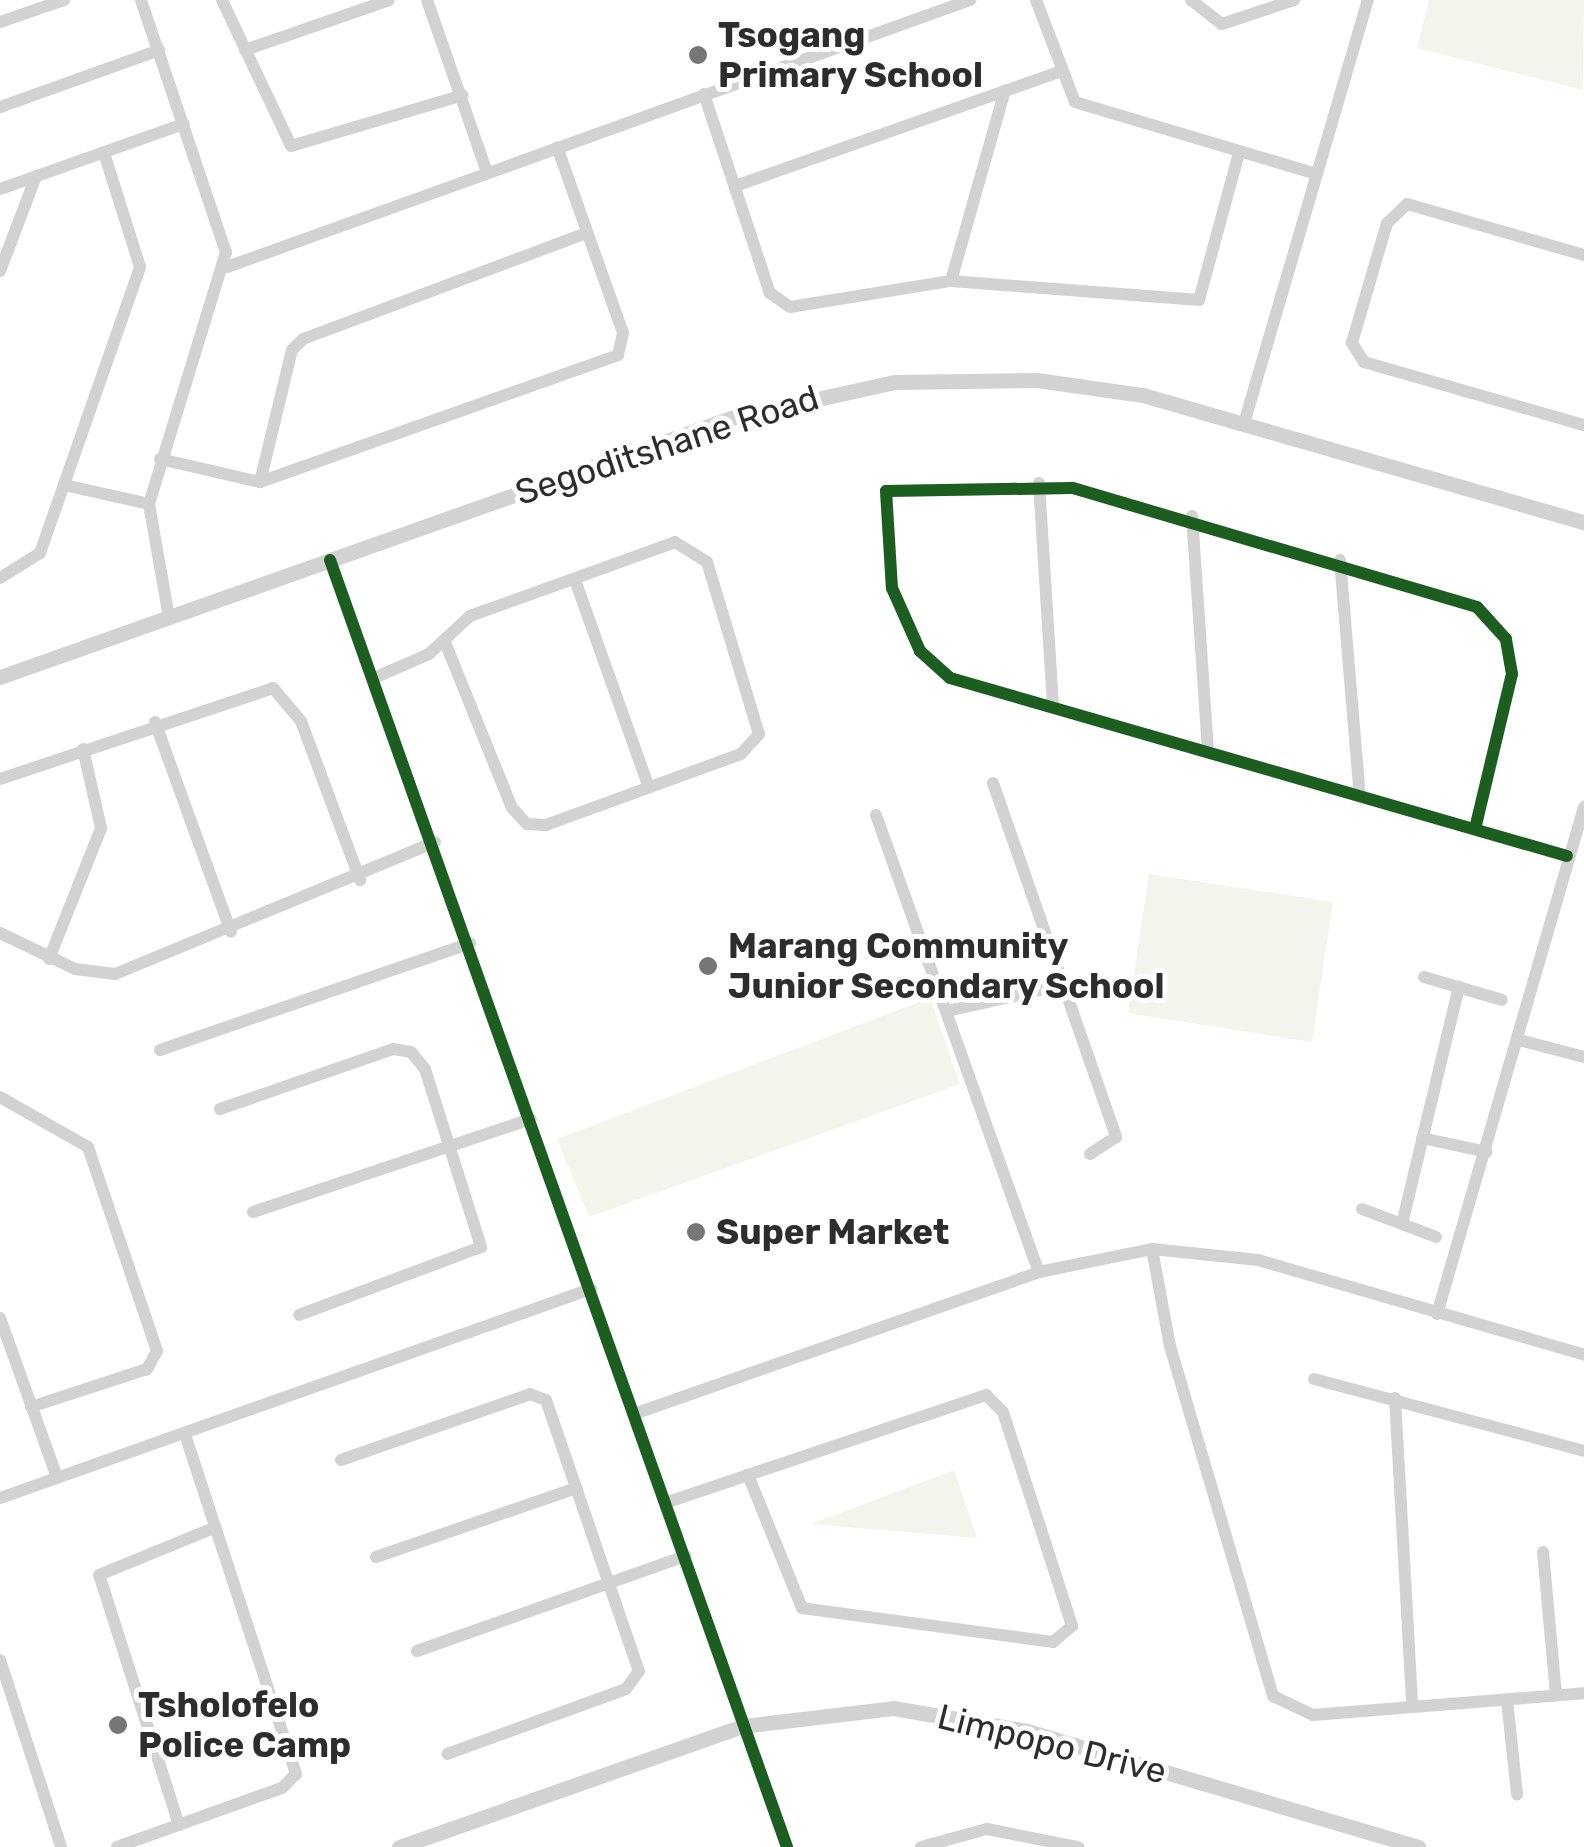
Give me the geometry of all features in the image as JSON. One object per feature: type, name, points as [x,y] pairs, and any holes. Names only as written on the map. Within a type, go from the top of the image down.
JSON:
[{"type":"street","points":[[0,22],[42,4],[64,0]]},
{"type":"street","points":[[142,0],[227,267],[160,459],[149,504],[169,617]]},
{"type":"street","points":[[222,0],[291,146],[462,95]]},
{"type":"street","points":[[245,50],[389,0]]},
{"type":"street","points":[[427,0],[487,172]]},
{"type":"street","points":[[227,267],[970,0]]},
{"type":"street","points":[[1036,0],[1061,71],[1084,106],[1317,174]]},
{"type":"street","points":[[1191,0],[1222,24],[1294,0]]},
{"type":"street","points":[[1245,420],[1368,0]]},
{"type":"street","points":[[0,108],[159,50]]},
{"type":"street","points":[[736,186],[1061,71]]},
{"type":"street","points":[[952,281],[1004,90]]},
{"type":"street","points":[[704,94],[778,302],[952,281],[1199,300],[1239,152]]},
{"type":"street","points":[[0,189],[184,124]]},
{"type":"street","points":[[160,459],[260,482],[618,355],[623,333],[557,147]]},
{"type":"street","points":[[0,578],[40,553],[140,267],[104,153]]},
{"type":"street","points":[[0,271],[36,176]]},
{"type":"street","points":[[1584,255],[1407,204],[1386,223],[1352,343],[1364,362],[1584,425]]},
{"type":"street","points":[[260,482],[303,340],[587,232]]},
{"type":"street","name":"Segoditshane Road","points":[[0,677],[730,418],[895,382],[1067,382],[1245,420],[1584,522]]},
{"type":"street","points":[[1038,484],[1053,705]]},
{"type":"street","points":[[1475,829],[1512,692],[1506,640],[1460,598],[1192,516],[1038,484],[886,491],[881,506],[892,588],[933,667],[1208,752],[1567,856]]},
{"type":"street","points":[[64,485],[149,504]]},
{"type":"street","points":[[1192,516],[1208,752]]},
{"type":"street","points":[[374,678],[445,642],[470,616],[676,542],[707,562],[759,734],[741,754],[546,825],[528,824],[512,808],[445,642]]},
{"type":"street","points":[[330,560],[435,842],[787,1847]]},
{"type":"street","points":[[1340,560],[1360,796]]},
{"type":"street","points":[[575,580],[648,785]]},
{"type":"street","points":[[0,779],[156,722],[273,688],[301,721],[360,880]]},
{"type":"street","points":[[156,722],[231,932]]},
{"type":"street","points":[[48,959],[101,828],[83,749]]},
{"type":"street","points":[[993,783],[1116,1136],[1090,1154]]},
{"type":"street","points":[[1437,1314],[1584,807]]},
{"type":"street","points":[[876,815],[1039,1272]]},
{"type":"street","points":[[0,933],[48,959],[115,974],[360,880],[435,842]]},
{"type":"street","points":[[160,1050],[470,943]]},
{"type":"street","points":[[1424,977],[1502,1000]]},
{"type":"street","points":[[947,1012],[1062,984]]},
{"type":"street","points":[[1402,1224],[1459,987]]},
{"type":"street","points":[[1519,1040],[1584,1057]]},
{"type":"street","points":[[220,1109],[402,1049],[426,1069],[481,1248],[299,1315]]},
{"type":"street","points":[[0,1096],[88,1147],[157,1350],[147,1368],[31,1408]]},
{"type":"street","points":[[253,1212],[531,1119]]},
{"type":"street","points":[[1422,1138],[1487,1152]]},
{"type":"street","points":[[1362,1210],[1436,1236]]},
{"type":"street","points":[[1152,1249],[1170,1346],[1264,1682],[1286,1707],[1312,1715],[1584,1693]]},
{"type":"street","points":[[634,1414],[1039,1272],[1152,1249],[1258,1260],[1584,1355]]},
{"type":"street","points":[[0,1498],[591,1289]]},
{"type":"street","points":[[0,1318],[57,1477]]},
{"type":"street","points":[[1314,1378],[1584,1452]]},
{"type":"street","points":[[342,1460],[538,1394],[576,1488],[609,1583],[635,1682],[447,1754]]},
{"type":"street","points":[[668,1502],[978,1395],[993,1398],[1072,1626],[1053,1642],[802,1608],[748,1475]]},
{"type":"street","points":[[1395,1398],[1412,1704]]},
{"type":"street","points":[[117,1847],[282,1788],[296,1774],[185,1434]]},
{"type":"street","points":[[376,1558],[576,1488]]},
{"type":"street","points":[[179,1825],[99,1575],[216,1526]]},
{"type":"street","points":[[1544,1552],[1556,1695]]},
{"type":"street","points":[[417,1651],[686,1556]]},
{"type":"street","points":[[0,1660],[61,1847]]},
{"type":"street","points":[[1507,1700],[1517,1794]]},
{"type":"street","name":"Limpopo Drive","points":[[399,1847],[743,1726],[857,1708],[958,1715],[1418,1847]]},
{"type":"street","points":[[921,1847],[987,1829],[1078,1847]]},
{"type":"shaded area","points":[[1429,0],[1584,0],[1583,90],[1417,48]]},
{"type":"shaded area","points":[[1149,874],[1333,902],[1312,1042],[1128,1013]]},
{"type":"shaded area","points":[[930,998],[960,1084],[589,1217],[557,1139]]},
{"type":"shaded area","points":[[954,1470],[977,1538],[811,1524]]},
{"type":"cycle path","points":[[1475,829],[1512,674],[1506,639],[1477,607],[1072,488],[886,491],[892,588],[920,651],[950,678],[1567,856]]},
{"type":"cycle path","points":[[330,560],[787,1847]]},
{"type":"place","name":"Tsogang Primary School","points":[[698,55]]},
{"type":"place","name":"Marang Community Junior Secondary School","points":[[708,966]]},
{"type":"place","name":"Super Market","points":[[696,1232]]},
{"type":"place","name":"Tsholofelo Police Camp","points":[[118,1725]]}]
